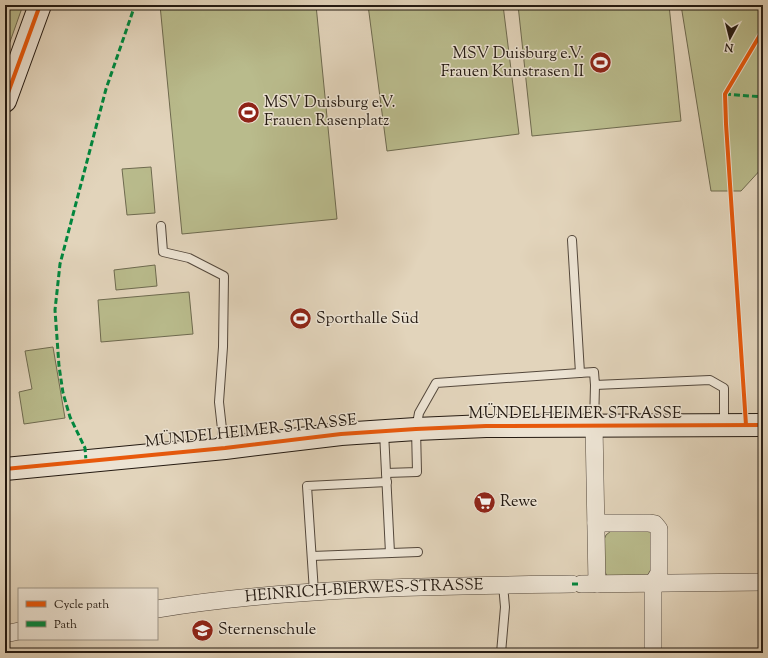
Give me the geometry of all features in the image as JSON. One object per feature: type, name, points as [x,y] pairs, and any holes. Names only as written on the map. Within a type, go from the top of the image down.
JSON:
[{"type":"main road","points":[[5,101],[40,5]]},
{"type":"main road","name":"MÜNDELHEIMER STRASSE","points":[[5,469],[225,448],[341,434],[416,428],[594,425],[763,425]]},
{"type":"street","points":[[583,584],[596,523],[594,425]]},
{"type":"street","points":[[596,523],[649,523],[655,524],[658,529],[659,573],[653,583],[653,653]]},
{"type":"street","name":"HEINRICH-BIERWES-STRASSE","points":[[158,609],[204,601],[314,592],[503,585],[763,582]]},
{"type":"street","points":[[5,634],[18,631]]},
{"type":"lane","points":[[161,226],[163,252],[189,258],[224,276],[223,347],[220,402],[225,448]]},
{"type":"lane","points":[[572,240],[580,373]]},
{"type":"lane","points":[[314,592],[307,486],[387,478],[417,472],[416,428],[419,413],[436,383],[594,372],[594,425]]},
{"type":"lane","points":[[594,385],[710,380],[724,388],[724,425]]},
{"type":"lane","points":[[384,431],[390,553]]},
{"type":"lane","points":[[312,556],[418,552]]},
{"type":"lane","points":[[501,653],[505,607],[503,585]]},
{"type":"green space","points":[[5,5],[23,5],[5,56]]},
{"type":"green space","name":"MSV Duisburg e.V. Frauen Rasenplatz","points":[[160,5],[316,5],[337,219],[182,234]]},
{"type":"green space","points":[[368,5],[503,5],[519,134],[387,151]]},
{"type":"green space","name":"MSV Duisburg e.V. Frauen Kunstrasen II","points":[[518,5],[669,5],[681,121],[532,136]]},
{"type":"green space","points":[[681,5],[763,5],[763,167],[741,191],[711,191]]},
{"type":"green space","points":[[151,167],[155,213],[127,215],[122,169]]},
{"type":"green space","points":[[155,265],[157,286],[116,290],[114,270]]},
{"type":"green space","points":[[189,292],[193,334],[101,342],[98,300]]},
{"type":"green space","points":[[53,347],[65,418],[24,424],[19,392],[32,389],[25,351]]},
{"type":"green space","points":[[646,529],[652,533],[654,570],[646,577],[607,576],[604,570],[603,542],[606,535],[611,531]]},
{"type":"marked path","points":[[86,461],[85,448],[70,417],[63,393],[59,366],[55,310],[60,264],[106,89],[135,5]]},
{"type":"marked path","points":[[725,94],[763,97]]},
{"type":"marked path","points":[[572,584],[581,584]]},
{"type":"cycle path","points":[[5,101],[40,5]]},
{"type":"cycle path","points":[[746,425],[725,94],[763,30]]},
{"type":"cycle path","points":[[5,469],[225,448],[341,434],[416,429],[486,426],[763,425]]},
{"type":"place","name":"MSV Duisburg e.V. Frauen Kunstrasen II","points":[[600,63]]},
{"type":"place","name":"MSV Duisburg e.V. Frauen Rasenplatz","points":[[248,112]]},
{"type":"place","name":"Sporthalle Süd","points":[[301,319]]},
{"type":"place","name":"Rewe","points":[[485,502]]},
{"type":"place","name":"Sternenschule","points":[[203,630]]}]
